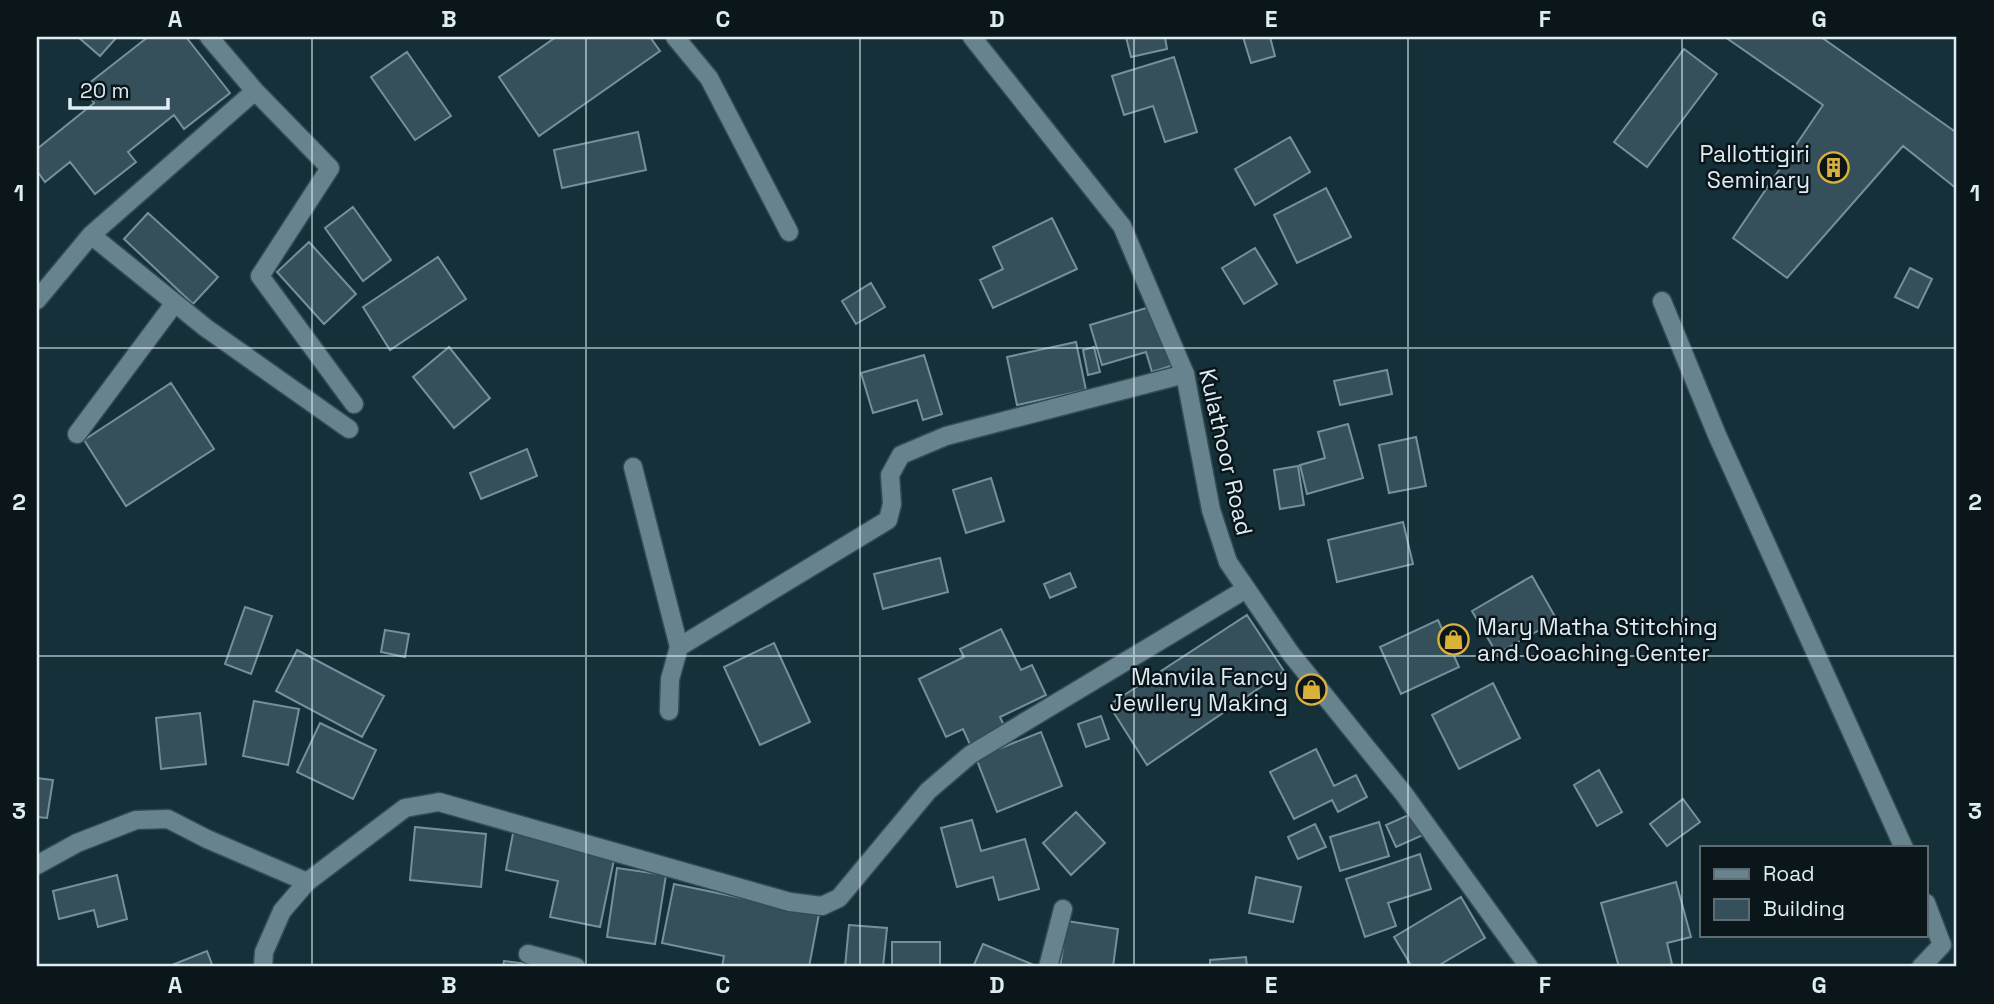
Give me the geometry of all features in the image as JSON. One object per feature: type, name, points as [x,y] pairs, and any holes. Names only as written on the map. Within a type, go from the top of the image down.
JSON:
[{"type":"street","points":[[209,37],[255,91],[330,168],[260,276],[354,404]]},
{"type":"street","points":[[675,37],[709,78],[789,232]]},
{"type":"street","name":"Kulathoor Road","points":[[972,37],[1122,226],[1185,374],[1211,510],[1228,562],[1290,654],[1404,794],[1529,967]]},
{"type":"street","points":[[37,300],[91,235],[255,91]]},
{"type":"street","points":[[91,235],[174,304],[349,429]]},
{"type":"street","points":[[1662,300],[1717,435],[1903,846]]},
{"type":"street","points":[[77,434],[174,304]]},
{"type":"street","points":[[679,647],[888,520],[892,504],[890,475],[901,455],[946,436],[1185,374]]},
{"type":"street","points":[[633,467],[679,647],[670,679],[669,711]]},
{"type":"street","points":[[263,967],[264,952],[282,911],[307,882],[405,808],[439,802],[790,902],[822,906],[839,898],[928,791],[970,755],[1246,589]]},
{"type":"street","points":[[37,865],[77,843],[136,820],[168,819],[207,839],[307,882]]},
{"type":"street","points":[[1921,967],[1942,945],[1927,906]]},
{"type":"street","points":[[1048,967],[1063,909]]},
{"type":"street","points":[[528,954],[576,967]]},
{"type":"building","points":[[78,37],[117,37],[100,56]]},
{"type":"building","points":[[148,37],[186,37],[230,93],[184,129],[174,115],[128,152],[136,162],[95,194],[70,162],[45,182],[37,171],[37,149],[94,103],[83,88]]},
{"type":"building","points":[[556,37],[650,37],[660,51],[539,136],[499,77]]},
{"type":"building","points":[[1126,37],[1165,37],[1167,49],[1131,57]]},
{"type":"building","points":[[1243,37],[1270,37],[1275,56],[1251,63]]},
{"type":"building","name":"Pallottigiri Seminary","points":[[1725,37],[1821,37],[1957,133],[1957,189],[1903,146],[1787,278],[1733,238],[1823,105]]},
{"type":"building","points":[[1684,49],[1717,74],[1647,167],[1614,142]]},
{"type":"building","points":[[407,52],[451,116],[415,140],[371,77]]},
{"type":"building","points":[[1174,57],[1197,132],[1165,142],[1153,106],[1124,115],[1112,76]]},
{"type":"building","points":[[638,132],[646,170],[562,188],[554,150]]},
{"type":"building","points":[[1290,137],[1310,172],[1255,205],[1235,169]]},
{"type":"building","points":[[1326,188],[1351,237],[1297,263],[1274,215]]},
{"type":"building","points":[[353,207],[391,260],[363,281],[325,228]]},
{"type":"building","points":[[148,213],[218,277],[193,304],[124,239]]},
{"type":"building","points":[[1052,218],[1077,269],[993,308],[980,280],[1003,269],[993,247]]},
{"type":"building","points":[[309,242],[356,294],[324,324],[277,272]]},
{"type":"building","points":[[1255,248],[1277,284],[1244,304],[1222,268]]},
{"type":"building","points":[[438,257],[466,299],[390,350],[363,307]]},
{"type":"building","points":[[1910,268],[1932,279],[1918,308],[1895,297]]},
{"type":"building","points":[[871,283],[885,307],[856,324],[842,301]]},
{"type":"building","points":[[1153,306],[1171,366],[1152,372],[1146,352],[1102,365],[1090,325]]},
{"type":"building","points":[[1076,342],[1086,390],[1017,405],[1007,357]]},
{"type":"building","points":[[449,347],[490,398],[454,428],[413,377]]},
{"type":"building","points":[[1094,347],[1100,372],[1088,375],[1083,350]]},
{"type":"building","points":[[924,355],[942,414],[923,420],[917,400],[873,413],[861,373]]},
{"type":"building","points":[[1387,370],[1392,394],[1340,405],[1334,381]]},
{"type":"building","points":[[171,383],[214,449],[126,506],[84,440]]},
{"type":"building","points":[[1348,424],[1363,478],[1307,494],[1300,465],[1325,458],[1318,432]]},
{"type":"building","points":[[1416,437],[1426,486],[1389,493],[1379,445]]},
{"type":"building","points":[[527,449],[537,476],[481,499],[470,473]]},
{"type":"building","points":[[1298,466],[1304,505],[1280,509],[1274,470]]},
{"type":"building","points":[[991,478],[1004,521],[966,533],[953,490]]},
{"type":"building","points":[[1403,522],[1413,564],[1337,582],[1328,540]]},
{"type":"building","points":[[940,558],[948,592],[883,609],[874,574]]},
{"type":"building","points":[[1070,573],[1076,587],[1050,598],[1044,584]]},
{"type":"building","points":[[1532,576],[1557,620],[1497,654],[1472,611]]},
{"type":"building","points":[[245,607],[272,616],[251,674],[225,664]]},
{"type":"building","points":[[1247,615],[1284,671],[1147,765],[1109,705]]},
{"type":"building","points":[[1438,620],[1459,667],[1401,694],[1380,647]]},
{"type":"building","points":[[1001,629],[1021,670],[1032,665],[1046,695],[1000,717],[1007,732],[972,749],[963,729],[946,737],[919,679],[964,657],[960,649]]},
{"type":"building","points":[[385,630],[409,634],[405,657],[381,652]]},
{"type":"building","points":[[774,643],[810,722],[760,745],[724,667]]},
{"type":"building","points":[[297,650],[384,696],[362,737],[276,691]]},
{"type":"building","points":[[1493,683],[1520,738],[1459,769],[1432,715]]},
{"type":"building","points":[[254,701],[299,709],[288,765],[243,756]]},
{"type":"building","points":[[200,713],[206,764],[161,769],[156,718]]},
{"type":"building","points":[[1101,716],[1109,739],[1086,747],[1078,724]]},
{"type":"building","points":[[320,723],[376,750],[353,799],[297,772]]},
{"type":"building","points":[[1041,732],[1062,786],[997,812],[976,758]]},
{"type":"building","points":[[1316,749],[1334,786],[1356,775],[1367,797],[1338,812],[1332,800],[1294,819],[1270,772]]},
{"type":"building","points":[[1599,770],[1622,812],[1597,826],[1574,785]]},
{"type":"building","points":[[37,778],[53,780],[47,818],[37,817]]},
{"type":"building","points":[[1683,799],[1700,822],[1667,846],[1650,824]]},
{"type":"building","points":[[1076,812],[1105,843],[1071,875],[1043,843]]},
{"type":"building","points":[[1413,813],[1423,835],[1396,847],[1386,825]]},
{"type":"building","points":[[972,820],[981,851],[1025,839],[1039,889],[999,900],[993,877],[957,887],[941,828]]},
{"type":"building","points":[[1379,822],[1389,856],[1340,871],[1330,837]]},
{"type":"building","points":[[1315,824],[1326,847],[1298,859],[1288,837]]},
{"type":"building","points":[[415,827],[486,834],[481,887],[410,880]]},
{"type":"building","points":[[514,828],[616,850],[600,927],[550,917],[558,881],[506,870]]},
{"type":"building","points":[[1420,854],[1431,889],[1388,903],[1396,926],[1365,937],[1346,879]]},
{"type":"building","points":[[617,868],[666,875],[655,944],[607,937]]},
{"type":"building","points":[[117,875],[127,919],[98,927],[94,910],[59,919],[53,891]]},
{"type":"building","points":[[1256,877],[1301,887],[1293,922],[1249,913]]},
{"type":"building","points":[[1676,882],[1691,937],[1667,943],[1672,964],[1661,967],[1619,967],[1601,903]]},
{"type":"building","points":[[674,884],[819,914],[809,967],[722,967],[724,956],[662,943]]},
{"type":"building","points":[[1461,897],[1485,938],[1436,967],[1412,967],[1394,937]]},
{"type":"building","points":[[1067,921],[1118,929],[1113,967],[1060,967]]},
{"type":"building","points":[[849,925],[887,928],[883,967],[845,967]]},
{"type":"building","points":[[892,942],[940,942],[940,967],[892,967]]},
{"type":"building","points":[[983,944],[1034,965],[973,967]]},
{"type":"building","points":[[207,951],[213,967],[167,967]]},
{"type":"building","points":[[1246,957],[1247,967],[1210,967],[1210,960]]},
{"type":"building","points":[[504,961],[552,967],[503,967]]},
{"type":"place","name":"Pallottigiri Seminary","points":[[1833,167]]},
{"type":"place","name":"Mary Matha Stitching and Coaching Center","points":[[1454,640]]},
{"type":"place","name":"Manvila Fancy Jewllery Making","points":[[1311,690]]}]
